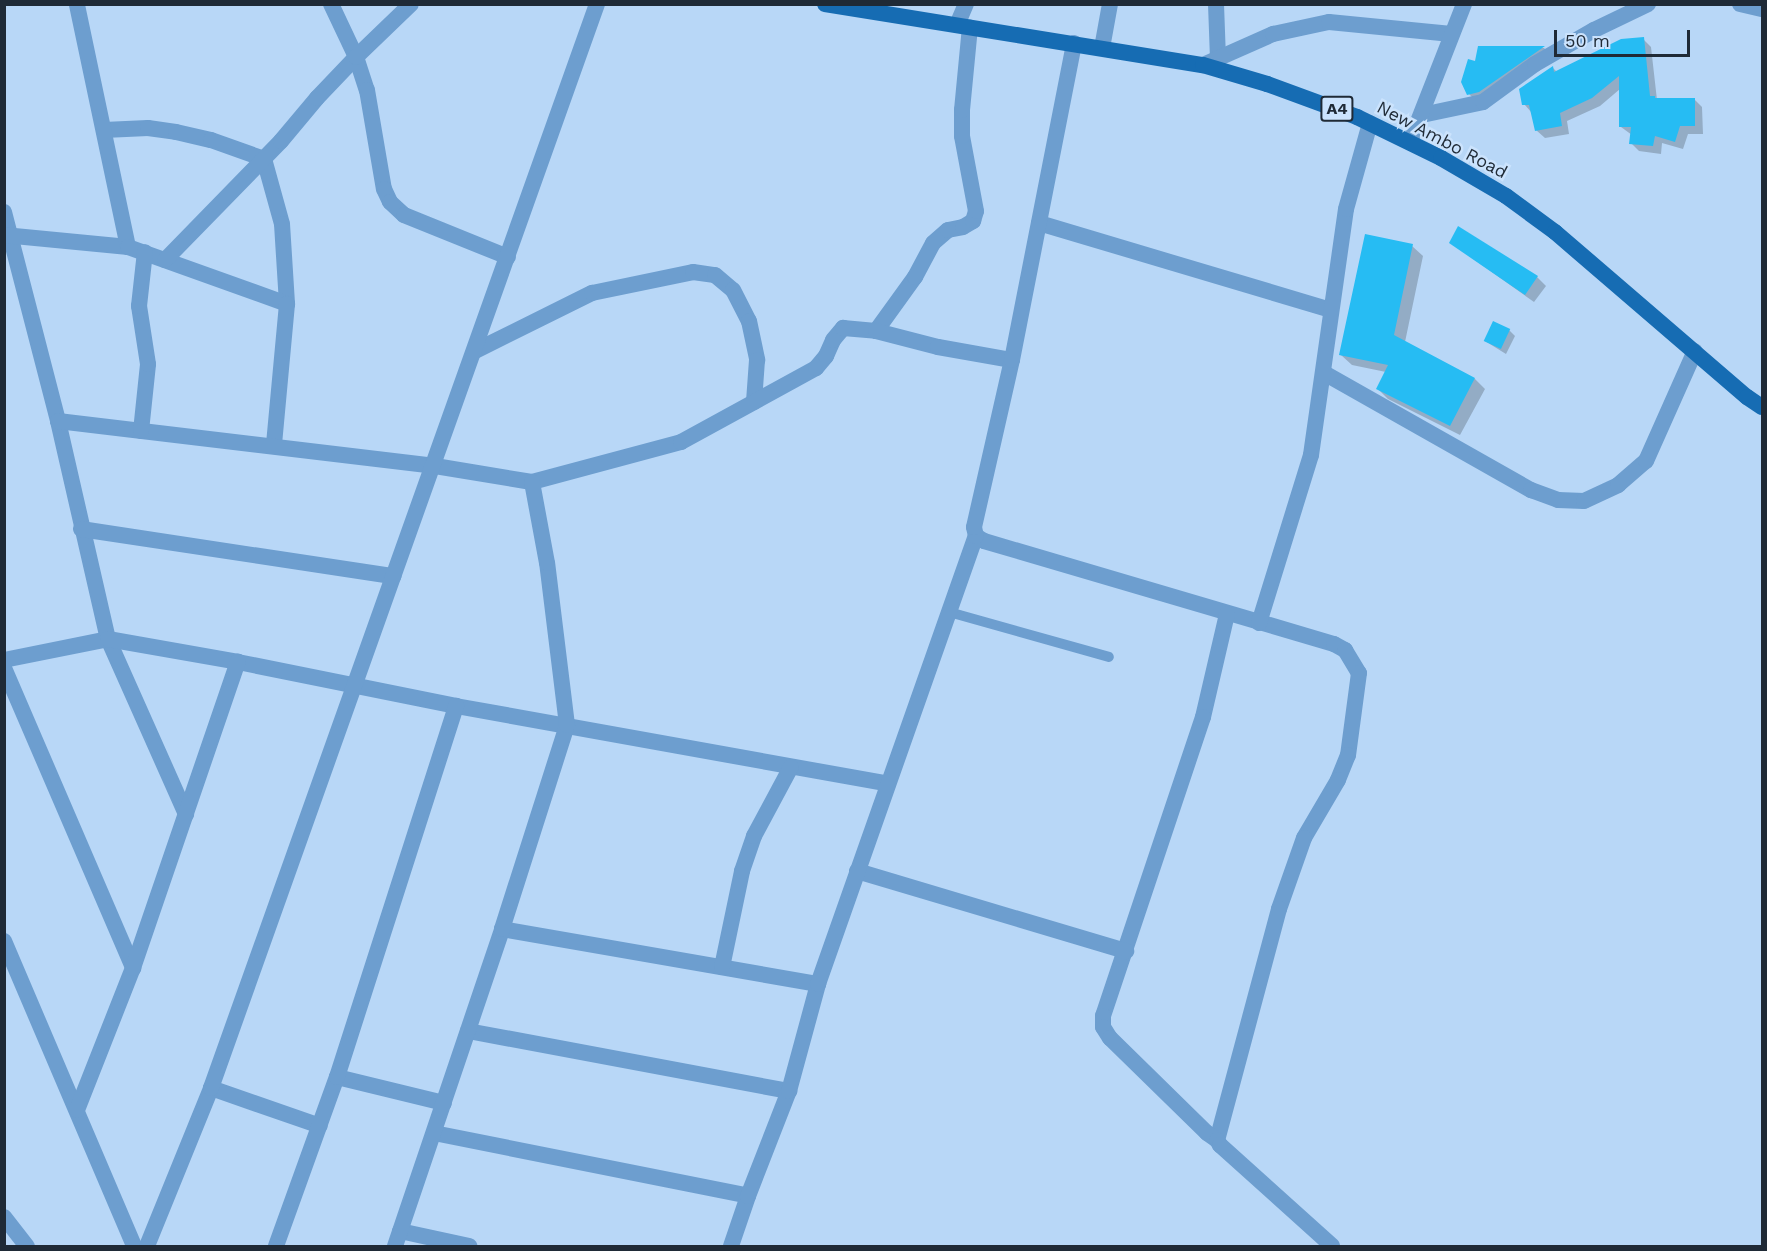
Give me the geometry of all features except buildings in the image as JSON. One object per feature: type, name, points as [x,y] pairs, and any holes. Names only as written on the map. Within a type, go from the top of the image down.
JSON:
[{"type":"main road","name":"New Ambo Road","points":[[825,4],[1102,48],[1211,62],[1370,123],[1460,169],[1522,208],[1555,232],[1748,398],[1762,407]]},
{"type":"street","points":[[77,4],[128,247]]},
{"type":"street","points":[[332,4],[368,90],[384,189],[390,202],[404,214],[508,257]]},
{"type":"street","points":[[165,260],[264,159],[356,57],[411,4]]},
{"type":"street","points":[[147,1246],[211,1088],[353,685],[435,466],[597,4]]},
{"type":"street","points":[[876,331],[915,277],[933,243],[948,230],[963,227],[973,220],[976,211],[962,127],[963,26],[966,4]]},
{"type":"street","points":[[1102,48],[1110,4]]},
{"type":"street","points":[[1215,4],[1211,62],[1273,34],[1329,22],[1451,34]]},
{"type":"street","points":[[1410,142],[1464,4]]},
{"type":"street","points":[[1422,115],[1483,102],[1535,64],[1594,30],[1648,4]]},
{"type":"street","points":[[1740,4],[1762,9]]},
{"type":"street","points":[[732,1246],[748,1196],[789,1091],[818,984],[976,536],[974,527],[1012,360],[1074,43]]},
{"type":"street","points":[[1259,622],[1311,455],[1346,209],[1370,123]]},
{"type":"street","points":[[104,130],[148,128],[176,132],[211,140],[264,159]]},
{"type":"street","points":[[264,159],[282,224],[287,304],[274,445]]},
{"type":"street","points":[[4,212],[7,235],[58,421],[108,639],[186,814]]},
{"type":"street","points":[[1039,223],[1330,310]]},
{"type":"street","points":[[7,235],[128,247],[287,304]]},
{"type":"street","points":[[141,431],[148,364],[139,306],[145,252]]},
{"type":"street","points":[[475,351],[592,293],[693,272],[715,275],[733,290],[749,321],[758,360],[754,402]]},
{"type":"street","points":[[58,421],[274,445],[435,466],[532,482],[681,442],[816,368],[839,330],[851,327],[876,331],[938,347],[1012,360]]},
{"type":"street","points":[[1324,373],[1531,490],[1558,500],[1584,501],[1618,485],[1647,461],[1695,351]]},
{"type":"street","points":[[469,1246],[397,1239],[502,929],[567,725],[547,562],[532,482]]},
{"type":"street","points":[[81,528],[393,576]]},
{"type":"street","points":[[976,536],[980,540],[1334,644],[1345,650],[1359,673],[1348,755],[1338,780],[1304,838],[1279,909],[1217,1140]]},
{"type":"street","points":[[1227,614],[1203,717],[1103,1016],[1102,1027],[1110,1038],[1207,1133],[1332,1246]]},
{"type":"street","points":[[4,660],[108,639],[238,662],[456,706],[888,784]]},
{"type":"street","points":[[78,1110],[133,968],[238,662]]},
{"type":"street","points":[[4,668],[133,968]]},
{"type":"street","points":[[276,1246],[337,1077],[456,706]]},
{"type":"street","points":[[722,967],[742,870],[754,836],[791,766]]},
{"type":"street","points":[[857,871],[1126,951]]},
{"type":"street","points":[[502,929],[818,984]]},
{"type":"street","points":[[4,941],[78,1110],[134,1246]]},
{"type":"street","points":[[468,1031],[789,1091]]},
{"type":"street","points":[[337,1077],[444,1103]]},
{"type":"street","points":[[211,1088],[320,1126]]},
{"type":"street","points":[[434,1133],[748,1196]]},
{"type":"street","points":[[4,1217],[27,1246]]},
{"type":"lane","points":[[950,612],[1108,657]]}]
